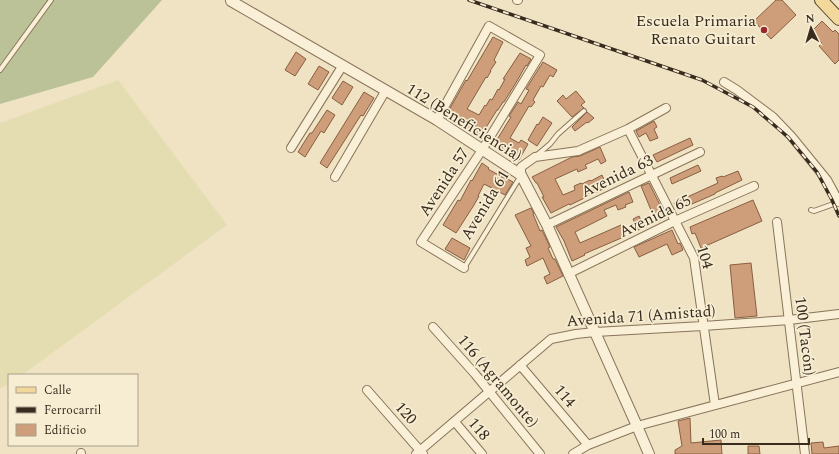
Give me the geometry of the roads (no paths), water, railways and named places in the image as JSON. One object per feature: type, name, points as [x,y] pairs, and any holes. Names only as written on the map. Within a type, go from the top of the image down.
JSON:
[{"type":"main road","points":[[820,0],[839,18]]},
{"type":"street","name":"112 (Beneficiencia)","points":[[231,0],[437,120],[521,175],[547,225],[637,426],[648,454]]},
{"type":"street","name":"Avenida 57","points":[[437,120],[490,26],[540,55],[482,150],[421,242],[464,268]]},
{"type":"street","points":[[291,148],[343,65]]},
{"type":"street","points":[[724,82],[773,117],[792,137],[827,180],[839,202]]},
{"type":"street","points":[[335,177],[386,90]]},
{"type":"street","points":[[536,157],[578,151],[628,129],[666,108]]},
{"type":"street","name":"104","points":[[628,129],[694,258],[715,405]]},
{"type":"street","name":"Avenida 63","points":[[547,225],[700,152]]},
{"type":"street","name":"Avenida 61","points":[[521,175],[521,167],[536,157]]},
{"type":"street","name":"Avenida 65","points":[[568,274],[675,222],[754,186]]},
{"type":"street","name":"100 (Tacón)","points":[[777,222],[805,454]]},
{"type":"street","name":"Avenida 71 (Amistad)","points":[[420,453],[551,339],[595,332],[789,320],[839,314]]},
{"type":"street","name":"116 (Agramonte)","points":[[433,327],[475,374],[540,454]]},
{"type":"street","name":"114","points":[[520,365],[588,445]]},
{"type":"street","points":[[573,454],[588,445],[637,426],[839,372]]},
{"type":"street","name":"120","points":[[367,390],[420,453]]},
{"type":"street","name":"118","points":[[455,422],[482,454]]},
{"type":"lane","points":[[0,70],[51,0]]},
{"type":"lane","points":[[536,157],[558,134],[584,111]]},
{"type":"lane","name":"Avenida 61","points":[[464,268],[521,175]]},
{"type":"lane","points":[[811,210],[814,211],[839,202]]},
{"type":"railway","points":[[469,0],[702,80],[753,107],[788,137],[817,172],[839,216]]},
{"type":"place","name":"Escuela Primaria Renato Guitart","points":[[764,30]]}]
